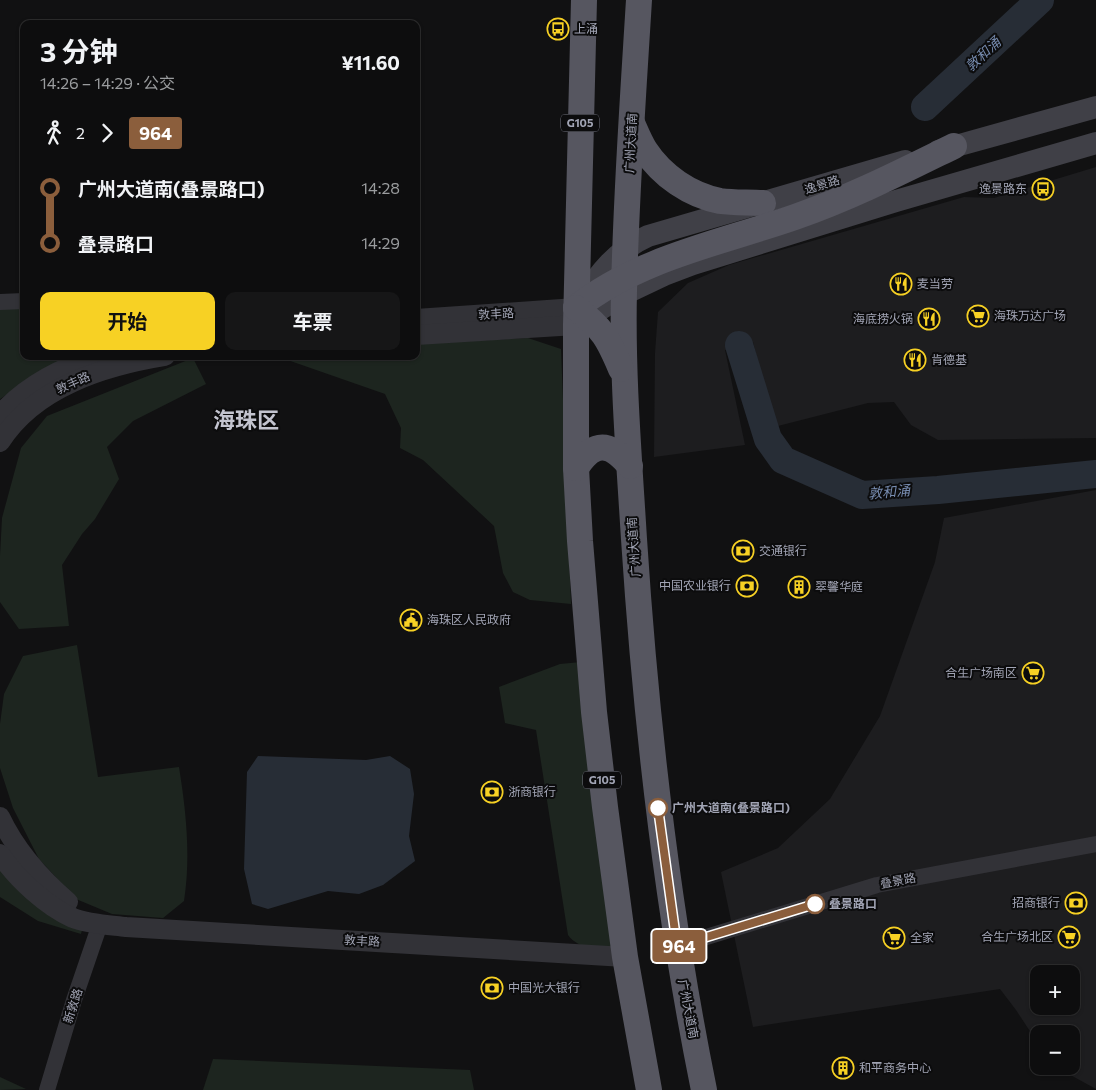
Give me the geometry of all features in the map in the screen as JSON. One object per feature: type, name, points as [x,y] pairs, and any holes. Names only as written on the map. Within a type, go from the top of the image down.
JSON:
[{"type":"highway","name":"G105","points":[[584,0],[579,176],[580,317],[576,468],[586,632],[594,712],[624,957],[649,1090]]},
{"type":"highway","name":"广州大道南","points":[[638,0],[626,248],[613,284],[626,378],[639,618],[664,864],[704,1090]]},
{"type":"highway","points":[[632,123],[645,150],[681,186],[697,194],[768,214]]},
{"type":"highway","points":[[626,378],[604,333],[580,317],[613,284],[640,269],[672,257],[768,214],[865,189],[954,146]]},
{"type":"highway","points":[[579,246],[613,284]]},
{"type":"highway","points":[[576,468],[588,452],[597,448],[615,450],[630,466]]},
{"type":"main road","name":"逸景路","points":[[626,248],[656,234],[768,214],[804,191],[954,146],[1096,107]]},
{"type":"main road","points":[[613,284],[664,275],[839,219],[1096,143]]},
{"type":"street","points":[[0,302],[20,301]]},
{"type":"street","name":"敦丰路","points":[[420,319],[580,317]]},
{"type":"street","name":"敦丰路","points":[[420,335],[580,317]]},
{"type":"street","name":"敦丰路","points":[[0,415],[16,399],[43,379],[86,360]]},
{"type":"street","name":"敦丰路","points":[[0,442],[18,418],[49,394],[93,374],[146,360]]},
{"type":"street","name":"敦丰路","points":[[0,817],[11,839],[28,863],[49,886],[72,906],[100,924]]},
{"type":"street","name":"叠景路","points":[[677,946],[877,885],[1096,844]]},
{"type":"street","name":"敦丰路","points":[[0,854],[8,866],[35,893],[74,918],[100,924],[624,957]]},
{"type":"street","name":"新敦路","points":[[47,1090],[100,924]]},
{"type":"shaded area","points":[[1096,167],[1096,438],[938,440],[911,425],[894,402],[868,403],[774,427],[753,342],[725,350],[745,445],[654,457],[655,353],[658,312],[688,283],[729,265],[964,197],[994,198]]},
{"type":"shaded area","points":[[20,305],[20,360],[76,360],[17,388],[0,399],[0,306]]},
{"type":"shaded area","points":[[528,338],[561,349],[571,604],[530,600],[513,592],[503,573],[494,526],[423,460],[400,448],[401,428],[385,394],[288,360],[420,360],[420,344]]},
{"type":"shaded area","points":[[188,360],[194,360],[206,384],[133,421],[107,447],[119,479],[95,519],[82,534],[62,565],[69,626],[19,629],[0,602],[2,518],[21,448],[47,416]]},
{"type":"shaded area","points":[[1096,490],[1096,1089],[1070,1075],[1080,1075],[1080,1025],[1030,1025],[1030,1031],[1000,989],[753,1027],[721,872],[778,848],[830,799],[880,716],[935,562],[944,518]]},
{"type":"shaded area","points":[[77,645],[98,777],[179,767],[187,834],[186,884],[184,901],[163,918],[112,914],[76,899],[39,859],[13,808],[0,768],[0,724],[4,694],[23,656]]},
{"type":"shaded area","points":[[581,662],[617,950],[596,949],[584,946],[578,944],[568,935],[536,730],[505,723],[499,687],[560,664]]},
{"type":"shaded area","points":[[258,756],[366,760],[390,756],[410,769],[414,794],[409,836],[415,861],[383,885],[359,894],[328,891],[268,909],[252,904],[244,869],[247,772]]},
{"type":"shaded area","points":[[0,866],[83,926],[81,934],[38,921],[0,897]]},
{"type":"shaded area","points":[[213,1059],[470,1070],[474,1090],[203,1090]]},
{"type":"shaded area","points":[[0,1077],[26,1089],[0,1090]]},
{"type":"waterway","name":"敦和涌","points":[[925,107],[1040,0]]},
{"type":"waterway","name":"敦和涌","points":[[739,345],[768,439],[783,460],[862,495],[938,490],[1096,474]]},
{"type":"bus line","name":"964","points":[[658,808],[664,864],[677,946],[815,904]]},
{"type":"place","name":"上涌","points":[[558,29]]},
{"type":"place","name":"逸景路东","points":[[1043,189]]},
{"type":"place","name":"麦当劳","points":[[901,284]]},
{"type":"place","name":"海珠万达广场","points":[[978,316]]},
{"type":"place","name":"海底捞火锅","points":[[929,319]]},
{"type":"place","name":"肯德基","points":[[915,360]]},
{"type":"place","name":"交通银行","points":[[743,551]]},
{"type":"place","name":"中国农业银行","points":[[747,586]]},
{"type":"place","name":"翠馨华庭","points":[[799,587]]},
{"type":"place","name":"海珠区人民政府","points":[[411,620]]},
{"type":"place","name":"合生广场南区","points":[[1033,673]]},
{"type":"place","name":"浙商银行","points":[[492,792]]},
{"type":"place","name":"广州大道南(叠景路口)","points":[[658,808]]},
{"type":"place","name":"招商银行","points":[[1076,903]]},
{"type":"place","name":"叠景路口","points":[[815,904]]},
{"type":"place","name":"合生广场北区","points":[[1069,937]]},
{"type":"place","name":"全家","points":[[894,938]]},
{"type":"place","name":"中国光大银行","points":[[492,988]]},
{"type":"place","name":"和平商务中心","points":[[843,1068]]},
{"type":"district","name":"海珠区","points":[[246,420]]}]
